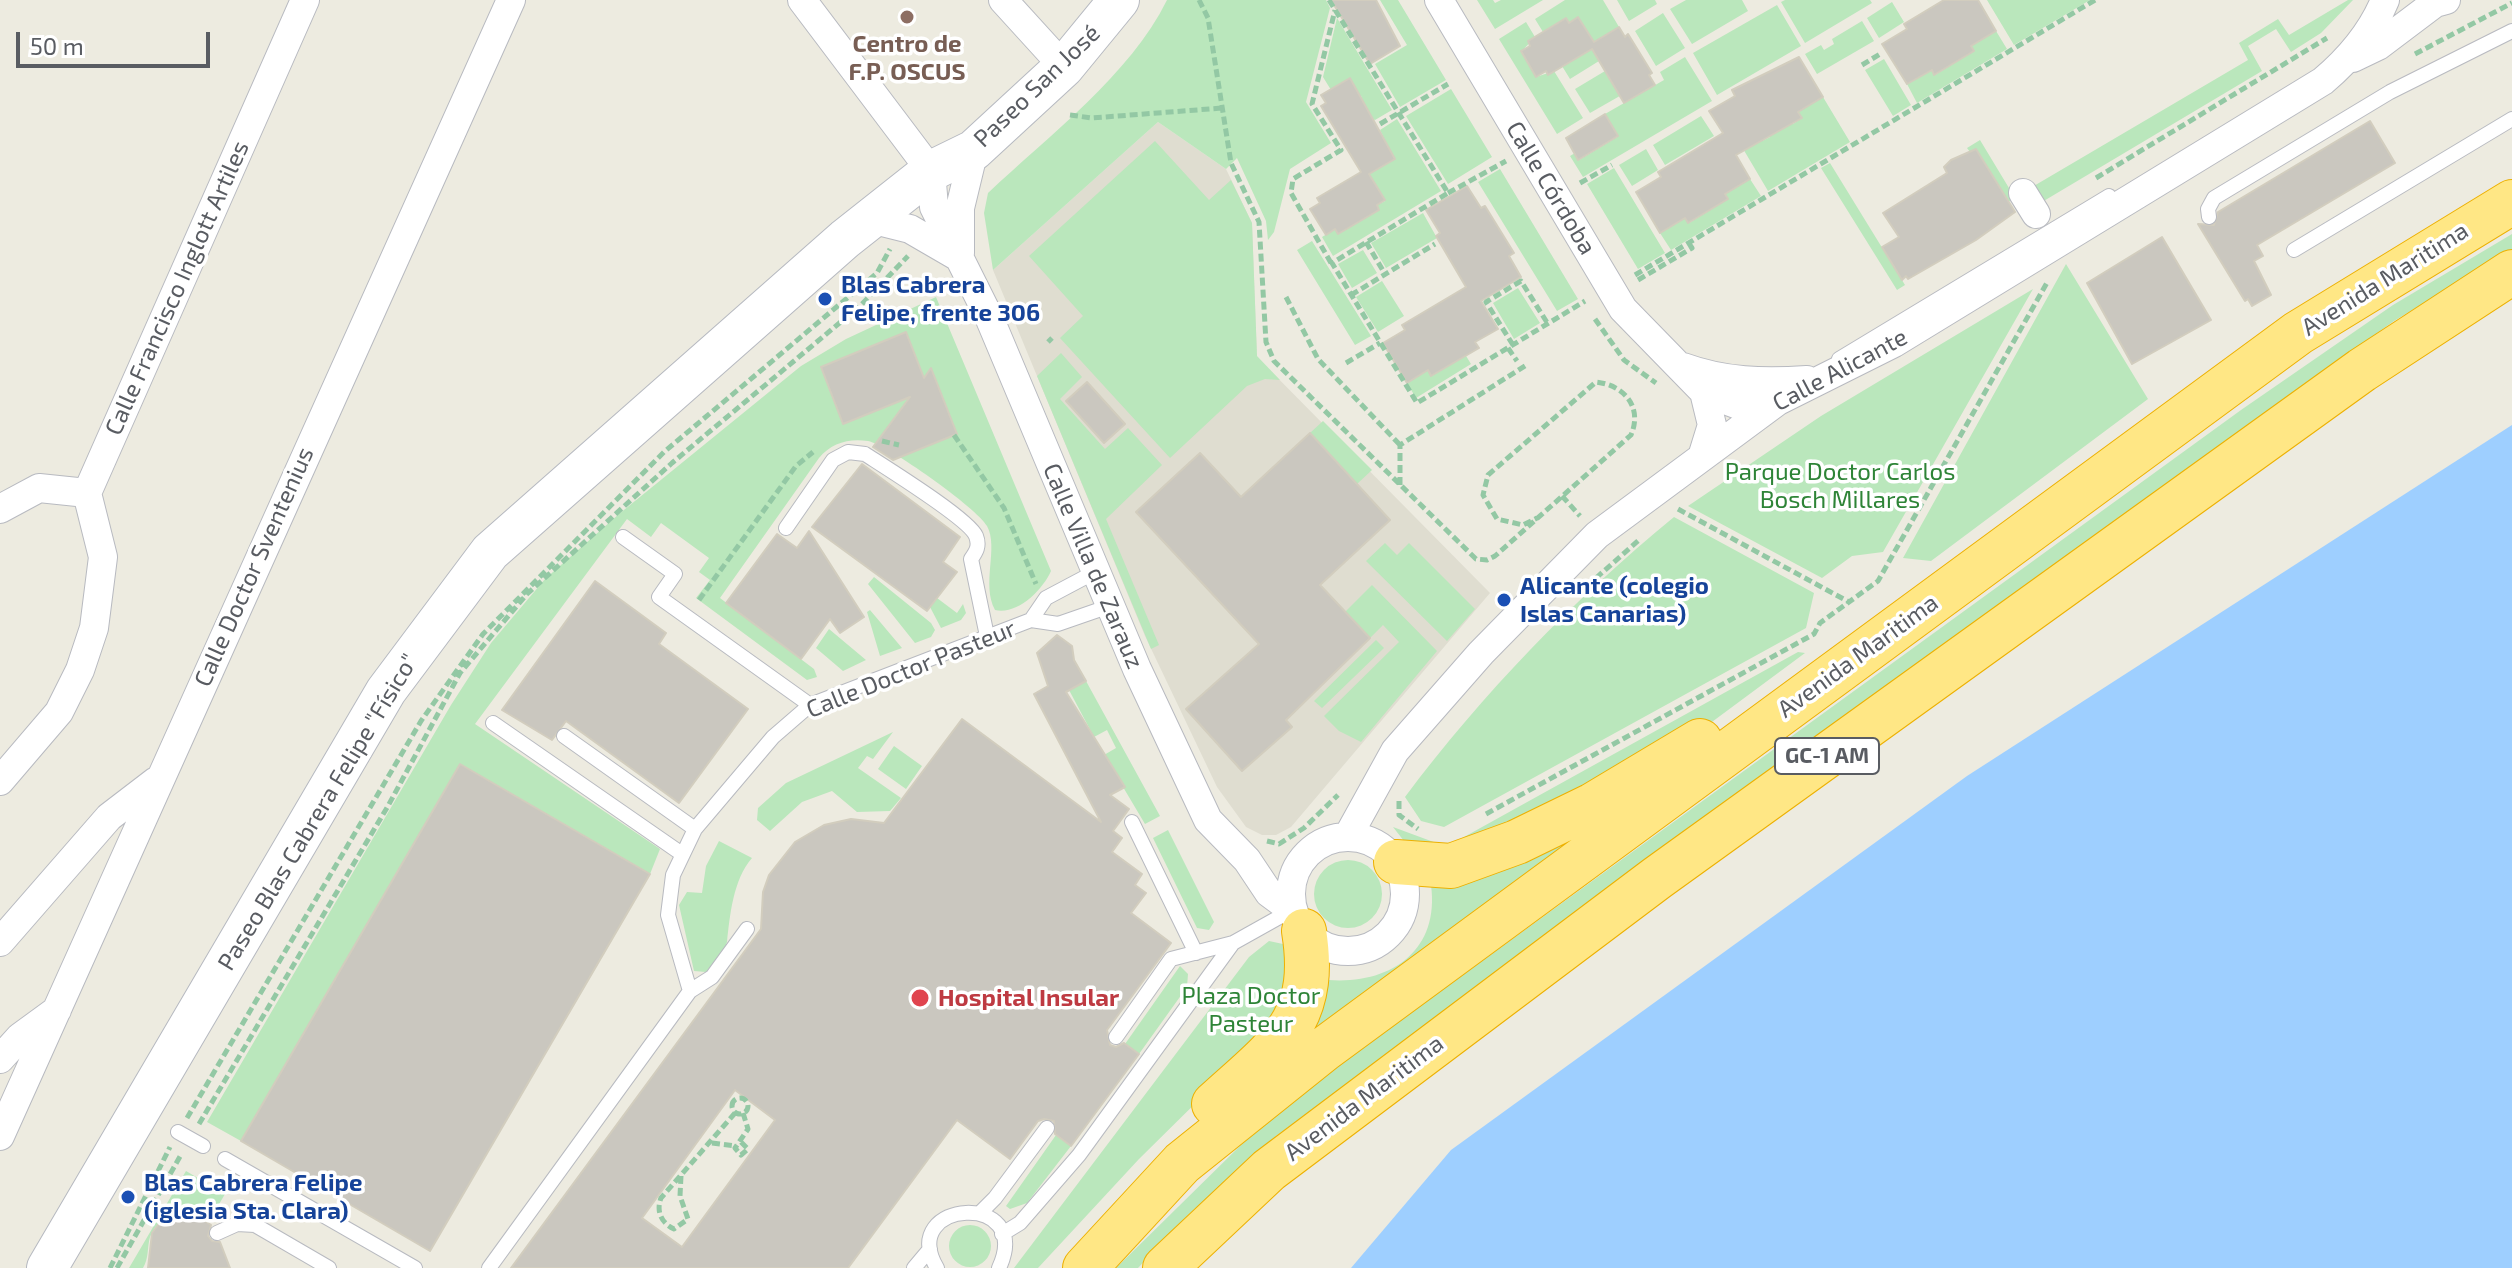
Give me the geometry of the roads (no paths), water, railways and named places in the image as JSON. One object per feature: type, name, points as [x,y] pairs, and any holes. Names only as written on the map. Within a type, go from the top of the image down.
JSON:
[{"type":"highway","name":"Avenida Maritima","points":[[1085,1268],[1182,1163],[1323,1050],[2298,333],[2512,202]]},
{"type":"highway","name":"Avenida Maritima","points":[[1165,1268],[1269,1170],[1657,878],[2362,370],[2512,272]]},
{"type":"highway","points":[[1396,862],[1451,866],[1517,842],[1593,805],[1694,745],[1788,676],[1904,601],[1983,564]]},
{"type":"highway","points":[[1061,1268],[1175,1141],[1297,1021],[1309,965],[1298,920]]},
{"type":"street","name":"Calle Francisco Inglott Artiles","points":[[87,493],[305,0]]},
{"type":"street","name":"Calle Doctor Sventenius","points":[[0,1136],[511,0]]},
{"type":"street","points":[[802,0],[931,171]]},
{"type":"street","points":[[1003,0],[1064,67]]},
{"type":"street","name":"Paseo San José","points":[[870,219],[931,171],[974,150],[1064,67],[1119,0]]},
{"type":"street","name":"Calle Córdoba","points":[[1439,0],[1623,309],[1672,378],[1714,386]]},
{"type":"street","name":"Calle Alicante","points":[[1348,836],[1395,751],[1481,653],[1597,535],[1703,454],[1742,418],[1894,343],[2323,81],[2345,62],[2379,15],[2385,0]]},
{"type":"street","name":"Calle Alicante","points":[[2345,62],[2378,46],[2435,3],[2446,0]]},
{"type":"street","name":"Calle Villa de Zarauz","points":[[960,258],[960,208],[974,150]]},
{"type":"street","name":"Calle Villa de Zarauz","points":[[931,171],[934,207],[989,317],[1095,572],[1208,820],[1256,850],[1269,893],[1298,920]]},
{"type":"street","points":[[870,219],[910,229],[960,258]]},
{"type":"street","name":"Paseo Blas Cabrera Felipe \"Físico\"","points":[[47,1268],[386,691],[446,607],[490,552],[544,500],[870,219]]},
{"type":"street","points":[[1714,386],[1816,379]]},
{"type":"street","points":[[1714,386],[1743,392],[1742,418]]},
{"type":"street","points":[[1703,454],[1712,425],[1714,386]]},
{"type":"street","points":[[0,509],[39,488],[87,493],[103,557],[94,628],[80,670],[59,712],[0,781]]},
{"type":"street","points":[[0,942],[109,817],[159,778]]},
{"type":"street","points":[[1256,850],[1278,860],[1311,850],[1328,839],[1348,836],[1367,839],[1383,848],[1396,862],[1404,880],[1406,899],[1401,918],[1390,934],[1374,945],[1356,951],[1337,950],[1319,944],[1298,920],[1292,877],[1311,850]]},
{"type":"street","points":[[0,1059],[20,1037],[58,1010]]},
{"type":"lane","points":[[2209,217],[2208,209],[2214,198],[2390,92],[2512,31]]},
{"type":"lane","points":[[2294,250],[2512,119]]},
{"type":"lane","points":[[786,528],[833,460],[848,452],[865,454],[959,519],[976,536],[978,548],[971,559],[987,636]]},
{"type":"lane","points":[[623,537],[675,574],[659,597],[810,705]]},
{"type":"lane","name":"Calle Doctor Pasteur","points":[[690,991],[668,915],[673,875],[695,829],[773,737],[810,705],[1031,620],[1046,598],[1095,572]]},
{"type":"lane","points":[[1031,620],[1058,624],[1110,606]]},
{"type":"lane","points":[[493,723],[682,854]]},
{"type":"lane","points":[[564,736],[695,829]]},
{"type":"lane","points":[[1132,822],[1196,953]]},
{"type":"lane","points":[[1116,1037],[1171,959],[1233,943],[1298,920]]},
{"type":"lane","points":[[489,1268],[690,991],[712,977],[747,929]]},
{"type":"lane","points":[[1002,1234],[1020,1223],[1079,1155],[1233,943]]},
{"type":"lane","points":[[980,1213],[995,1198],[1047,1128]]},
{"type":"lane","points":[[225,1159],[415,1268]]},
{"type":"lane","points":[[914,1268],[930,1249],[938,1225],[958,1212],[980,1213],[991,1219],[1002,1234],[1004,1257],[999,1268]]},
{"type":"lane","points":[[217,1233],[237,1224],[255,1225],[324,1267]]},
{"type":"lane","points":[[930,1249],[937,1268]]},
{"type":"water","points":[[2512,425],[2512,1268],[1351,1268],[1451,1150],[1967,776]]},
{"type":"place","name":"Centro de F.P. OSCUS","points":[[907,17]]},
{"type":"place","name":"Blas Cabrera Felipe, frente 306","points":[[825,299]]},
{"type":"place","name":"Alicante (colegio Islas Canarias)","points":[[1504,600]]},
{"type":"place","name":"Hospital Insular","points":[[920,998]]},
{"type":"place","name":"Blas Cabrera Felipe (iglesia Sta. Clara)","points":[[128,1197]]},
{"type":"park label","name":"Parque Doctor Carlos Bosch Millares","points":[[1840,486]]},
{"type":"park label","name":"Plaza Doctor Pasteur","points":[[1251,1010]]}]
